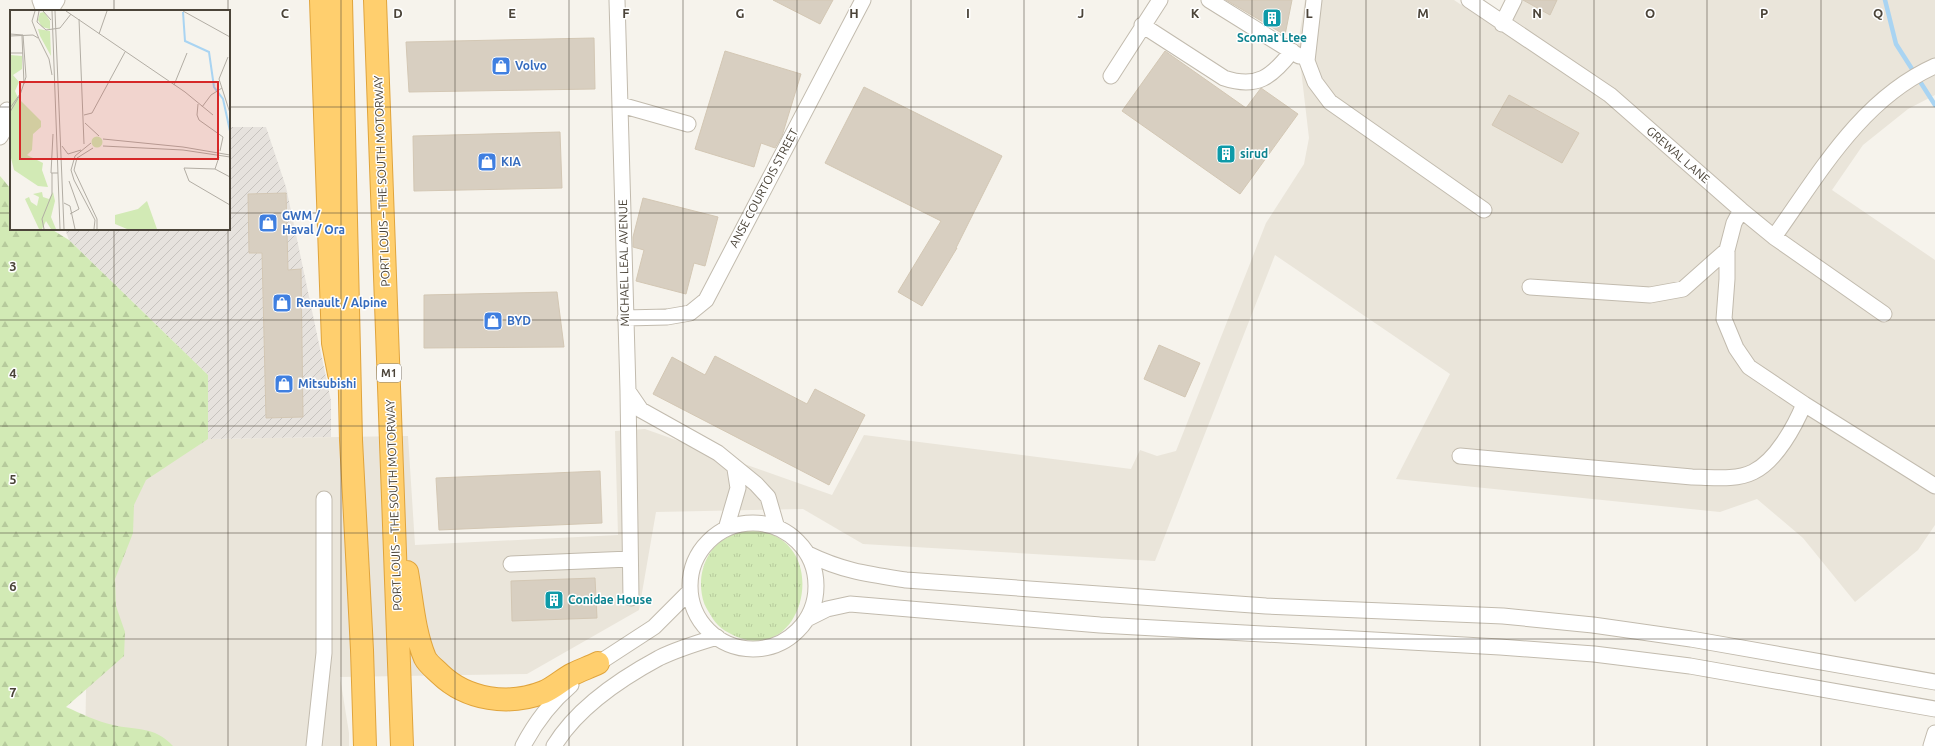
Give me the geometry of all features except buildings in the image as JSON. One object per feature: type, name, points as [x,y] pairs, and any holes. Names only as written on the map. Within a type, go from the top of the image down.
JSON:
[{"type":"highway","points":[[321,0],[333,343],[351,440]]},
{"type":"highway","points":[[341,0],[351,440],[362,650],[365,746]]},
{"type":"highway","name":"PORT LOUIS – THE SOUTH MOTORWAY","points":[[375,0],[402,746]]},
{"type":"highway","points":[[394,498],[420,644],[426,660],[449,683],[474,695],[500,699],[518,699],[545,691],[573,674],[598,663]]},
{"type":"street","points":[[40,0],[44,10]]},
{"type":"street","points":[[51,10],[57,0]]},
{"type":"street","name":"MICHAEL LEAL AVENUE","points":[[617,0],[628,391],[631,598]]},
{"type":"street","name":"ANSE COURTOIS STREET","points":[[625,318],[667,317],[690,313],[706,300],[863,0]]},
{"type":"street","points":[[1111,76],[1142,25],[1160,0]]},
{"type":"street","points":[[1209,0],[1307,61]]},
{"type":"street","points":[[1314,0],[1307,61],[1315,82],[1330,102],[1484,210]]},
{"type":"street","name":"GREWAL LANE","points":[[1469,0],[1502,24],[1610,95],[1774,237],[1884,314]]},
{"type":"street","points":[[1502,24],[1514,0]]},
{"type":"street","points":[[1142,25],[1224,78],[1239,83],[1261,80],[1279,69],[1292,51]]},
{"type":"street","points":[[1774,237],[1859,121],[1893,91],[1930,68]]},
{"type":"street","points":[[621,104],[688,124]]},
{"type":"street","points":[[0,137],[6,128],[6,109]]},
{"type":"street","points":[[1741,210],[1734,223],[1727,250],[1727,279],[1724,320],[1736,348],[1749,367],[1804,404],[1935,486]]},
{"type":"street","points":[[1530,288],[1650,295],[1683,289],[1727,250]]},
{"type":"street","points":[[628,391],[641,410],[718,453],[735,469],[756,484],[768,497],[777,528]]},
{"type":"street","points":[[1460,456],[1692,477],[1730,478],[1753,472],[1782,446],[1797,420],[1804,404]]},
{"type":"street","points":[[726,530],[738,488],[735,469]]},
{"type":"street","points":[[314,746],[324,654],[324,499]]},
{"type":"street","points":[[808,619],[814,603],[817,586],[814,570],[808,554],[794,538],[777,528],[760,524],[748,524],[726,530],[713,538],[703,548],[695,562],[691,576],[690,591],[698,617],[706,628],[717,637],[732,645],[749,649],[766,648],[782,642],[796,632],[808,619],[827,609],[850,604],[1100,625],[1500,647],[1594,654],[1690,666],[1931,708]]},
{"type":"street","points":[[808,554],[830,565],[853,572],[906,580],[1266,606],[1503,616],[1593,625],[1699,640],[1935,682]]},
{"type":"street","points":[[510,564],[630,559]]},
{"type":"street","points":[[523,746],[538,719],[560,694],[598,663],[654,627],[690,591]]},
{"type":"street","points":[[554,746],[561,734],[591,703],[624,679],[659,658],[687,646],[717,637]]},
{"type":"street","points":[[1931,746],[1935,733]]},
{"type":"shaded area","points":[[1305,0],[1454,0],[1493,26],[1507,0],[1935,0],[1935,95],[1908,109],[1863,145],[1832,190],[1935,260],[1935,525],[1918,550],[1855,602],[1803,538],[1757,499],[1720,512],[1396,479],[1450,374],[1275,255],[1155,561],[863,544],[803,509],[656,512],[639,610],[527,674],[340,677],[349,733],[349,746],[85,746],[87,637],[146,458],[208,439],[408,436],[415,545],[618,535],[615,431],[645,429],[832,495],[864,435],[1131,469],[1140,450],[1157,456],[1176,451],[1266,223],[1304,164],[1309,138],[1298,44]]},
{"type":"shaded area","points":[[230,127],[266,127],[286,187],[331,401],[331,437],[208,439],[208,375],[69,240],[65,230],[230,230]]},
{"type":"green space","points":[[0,176],[10,188],[10,230],[53,230],[69,240],[208,375],[208,439],[146,480],[134,505],[133,533],[115,579],[116,606],[125,632],[124,656],[66,707],[107,724],[152,732],[166,739],[173,746],[0,746]]},
{"type":"green space","points":[[745,530],[765,532],[777,537],[792,550],[800,567],[802,586],[799,606],[791,622],[778,635],[761,641],[740,638],[721,628],[715,622],[707,609],[702,594],[701,584],[704,566],[713,549],[728,537]]},
{"type":"waterway","points":[[1885,0],[1896,44],[1935,105]]},
{"type":"place","name":"Scomat Ltee","points":[[1272,18]]},
{"type":"place","name":"Volvo","points":[[501,66]]},
{"type":"place","name":"sirud","points":[[1226,154]]},
{"type":"place","name":"KIA","points":[[487,162]]},
{"type":"place","name":"GWM / Haval / Ora","points":[[268,223]]},
{"type":"place","name":"Renault / Alpine","points":[[282,303]]},
{"type":"place","name":"BYD","points":[[493,321]]},
{"type":"place","name":"Mitsubishi","points":[[284,384]]},
{"type":"place","name":"Conidae House","points":[[554,600]]}]
